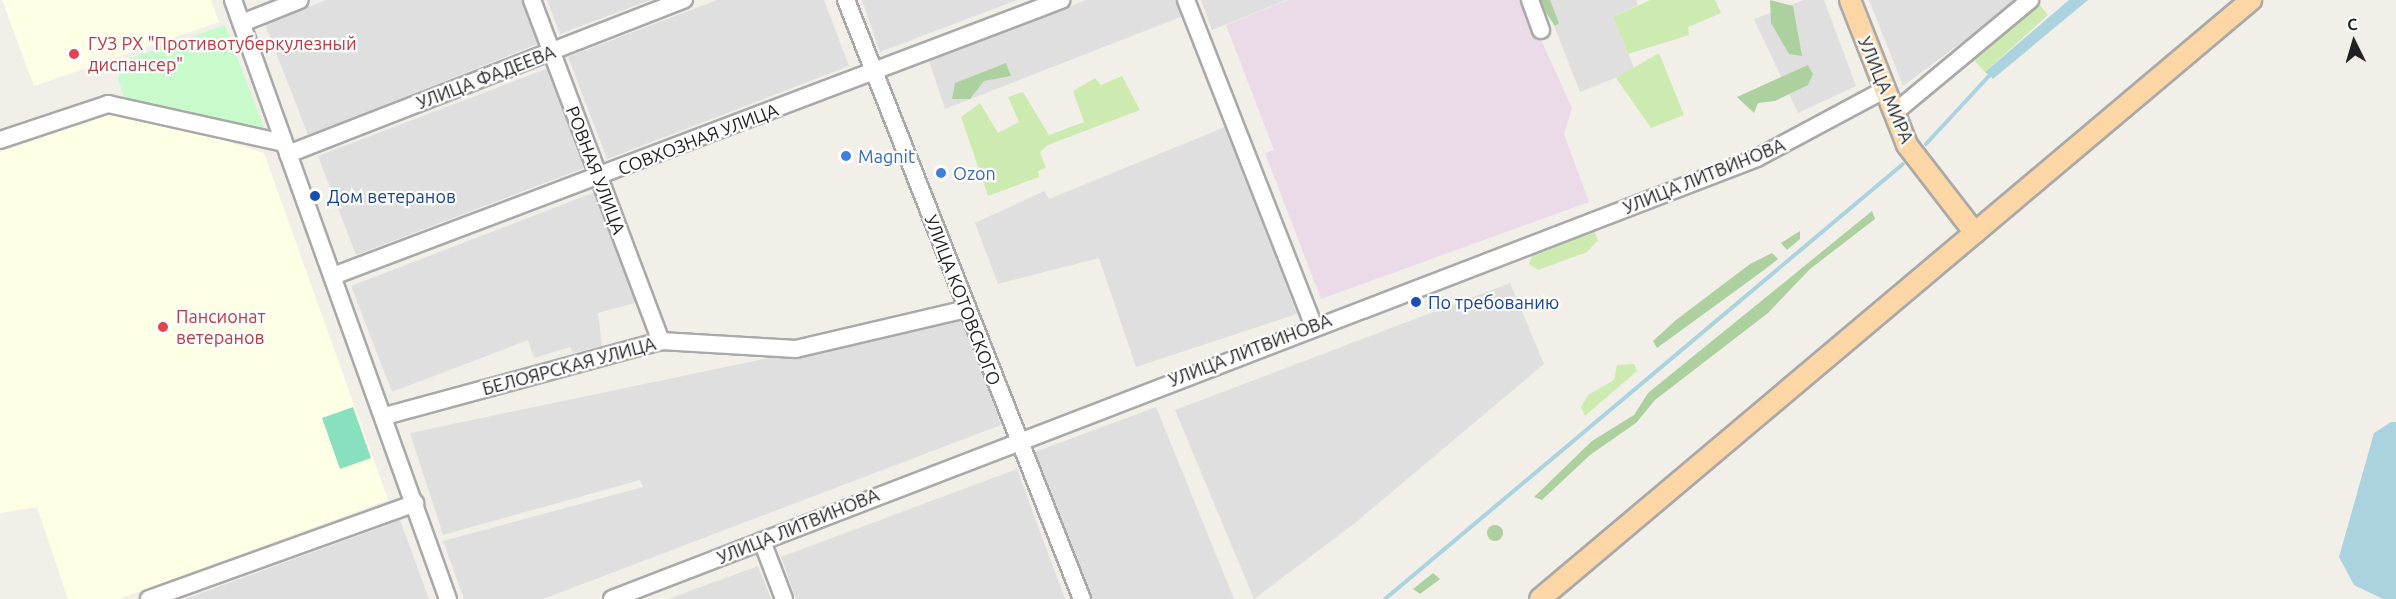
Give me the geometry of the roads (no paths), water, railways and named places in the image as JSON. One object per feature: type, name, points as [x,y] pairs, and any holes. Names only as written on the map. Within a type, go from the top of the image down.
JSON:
[{"type":"main road","name":"УЛИЦА МИРА","points":[[1850,0],[1894,113],[1927,174],[1975,233]]},
{"type":"main road","points":[[1540,599],[2251,0]]},
{"type":"street","points":[[233,0],[385,416],[448,599]]},
{"type":"street","points":[[242,23],[300,0]]},
{"type":"street","name":"РОВНАЯ УЛИЦА","points":[[532,0],[661,341]]},
{"type":"street","name":"УЛИЦА ФАДЕЕВА","points":[[286,148],[552,52],[684,0]]},
{"type":"street","name":"УЛИЦА КОТОВСКОГО","points":[[846,0],[1017,439],[1082,599]]},
{"type":"street","name":"СОВХОЗНАЯ УЛИЦА","points":[[333,276],[599,178],[1061,0]]},
{"type":"street","points":[[1186,0],[1314,326]]},
{"type":"street","points":[[1530,0],[1541,30]]},
{"type":"street","points":[[1894,113],[2030,0]]},
{"type":"street","name":"УЛИЦА ЛИТВИНОВА","points":[[612,599],[1017,439],[1757,158],[1884,90]]},
{"type":"street","points":[[0,140],[108,104],[286,148]]},
{"type":"street","name":"БЕЛОЯРСКАЯ УЛИЦА","points":[[385,416],[661,341],[796,349],[967,309]]},
{"type":"street","points":[[149,599],[415,503]]},
{"type":"street","points":[[762,541],[784,599]]},
{"type":"water","points":[[2069,0],[2088,0],[1993,79],[1985,72]]},
{"type":"water","points":[[2391,422],[2396,422],[2396,599],[2383,599],[2354,585],[2339,557],[2374,433]]},
{"type":"waterway","points":[[1926,144],[1989,76]]},
{"type":"waterway","points":[[1385,599],[1903,164]]},
{"type":"place","name":"ГУЗ РХ \"Противотуберкулезный диспансер\"","points":[[74,54]]},
{"type":"place","name":"Magnit","points":[[846,156]]},
{"type":"place","name":"Ozon","points":[[941,173]]},
{"type":"place","name":"Дом ветеранов","points":[[315,196]]},
{"type":"place","name":"По требованию","points":[[1416,302]]},
{"type":"place","name":"Пансионат ветеранов","points":[[163,327]]}]
